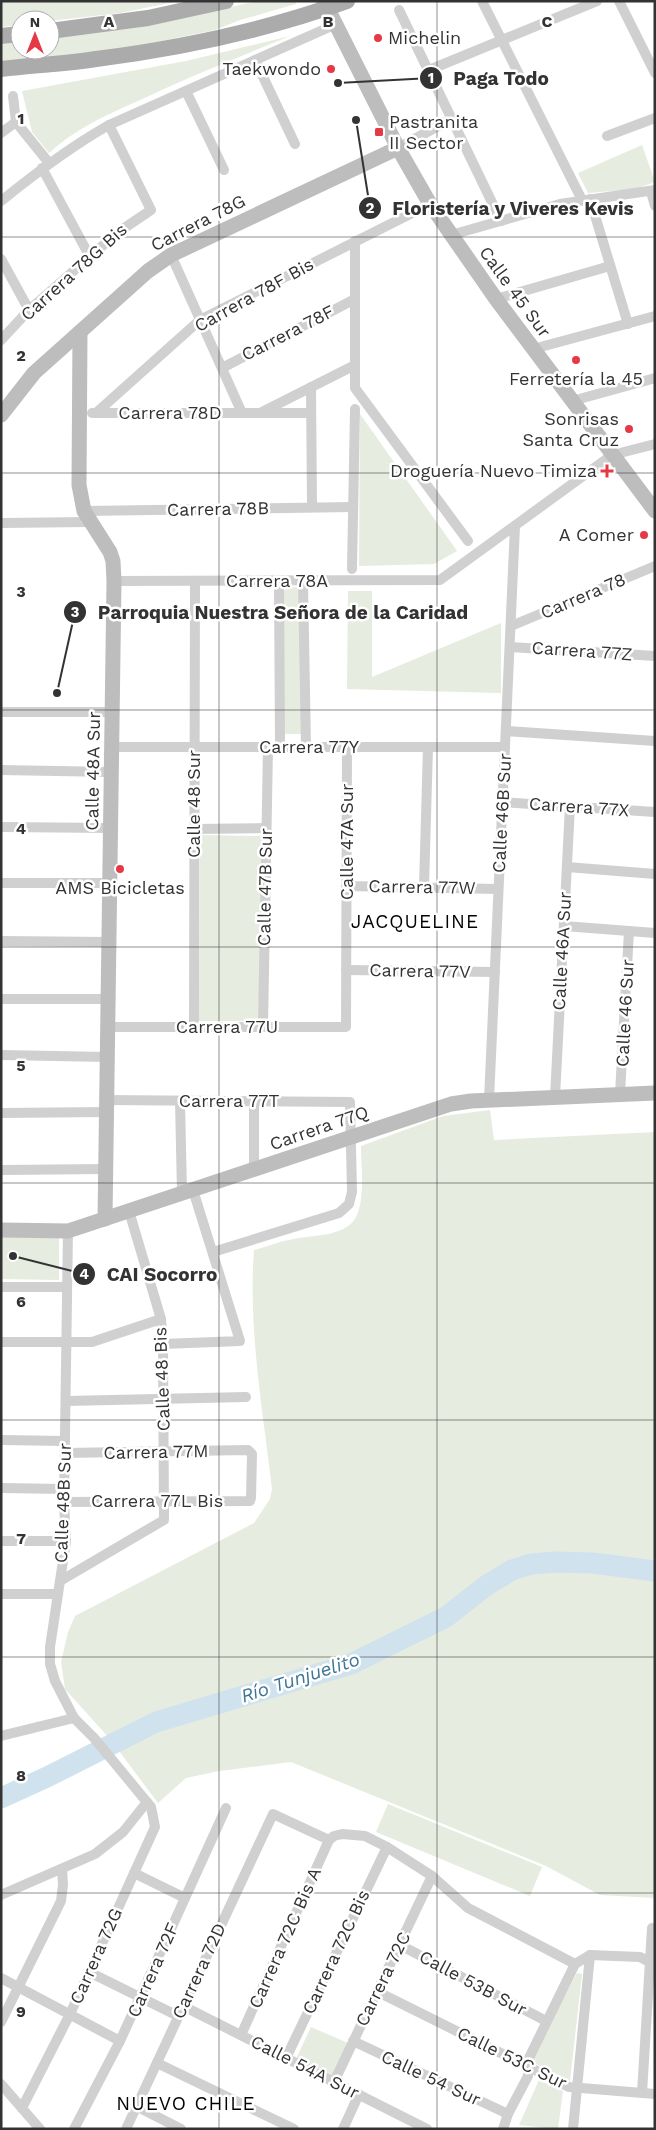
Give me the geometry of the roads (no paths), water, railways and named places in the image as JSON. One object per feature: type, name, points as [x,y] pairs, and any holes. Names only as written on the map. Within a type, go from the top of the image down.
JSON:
[{"type":"main road","points":[[60,30],[148,18],[226,1]]},
{"type":"main road","points":[[1,69],[94,60],[185,45],[326,5],[347,1]]},
{"type":"street","points":[[482,1],[586,200],[610,266],[628,324]]},
{"type":"street","points":[[429,70],[597,1]]},
{"type":"street","points":[[619,1],[655,74]]},
{"type":"street","name":"Calle 45 Sur","points":[[326,5],[398,148],[430,204],[496,298],[654,509]]},
{"type":"street","points":[[399,10],[501,221]]},
{"type":"street","points":[[1,202],[45,166],[81,140],[109,125],[334,24]]},
{"type":"street","points":[[255,60],[295,144]]},
{"type":"street","points":[[186,91],[224,170]]},
{"type":"street","points":[[13,96],[16,122],[45,166],[90,257]]},
{"type":"street","points":[[607,136],[655,118]]},
{"type":"street","name":"Carrera 78G","points":[[1,415],[34,373],[148,271],[171,255],[398,148],[451,119]]},
{"type":"street","points":[[1,133],[16,122]]},
{"type":"street","name":"Carrera 78G Bis","points":[[1,340],[29,310],[117,233],[151,210],[109,125]]},
{"type":"street","points":[[451,235],[560,204],[586,200],[653,191],[655,206]]},
{"type":"street","name":"Carrera 78F Bis","points":[[96,413],[200,320],[430,204]]},
{"type":"street","points":[[355,242],[355,388],[468,541]]},
{"type":"street","points":[[171,255],[242,413]]},
{"type":"street","points":[[1,259],[29,310]]},
{"type":"street","points":[[496,298],[610,266]]},
{"type":"street","name":"Carrera 78F","points":[[222,368],[355,299]]},
{"type":"street","points":[[533,348],[655,316]]},
{"type":"street","name":"Calle 48A Sur","points":[[80,332],[79,485],[86,516],[110,552],[113,562],[114,581],[105,1219]]},
{"type":"street","name":"Carrera 78D","points":[[260,413],[355,365]]},
{"type":"street","points":[[572,401],[655,378]]},
{"type":"street","points":[[311,387],[312,508]]},
{"type":"street","points":[[352,569],[355,409]]},
{"type":"street","name":"Carrera 78D","points":[[80,413],[311,413]]},
{"type":"street","points":[[515,526],[612,455],[655,444]]},
{"type":"street","name":"Carrera 78B","points":[[1,523],[86,516],[353,507]]},
{"type":"street","name":"Carrera 78A","points":[[114,581],[440,580],[515,526]]},
{"type":"street","name":"Calle 46B Sur","points":[[489,1100],[515,526]]},
{"type":"street","name":"Carrera 78","points":[[510,626],[655,566]]},
{"type":"street","name":"Calle 48 Sur","points":[[194,1027],[195,581]]},
{"type":"street","points":[[278,581],[280,747]]},
{"type":"street","points":[[303,581],[306,747]]},
{"type":"street","name":"Carrera 77Z","points":[[510,647],[655,656]]},
{"type":"street","points":[[1,712],[113,712]]},
{"type":"street","points":[[506,730],[655,741]]},
{"type":"street","name":"Carrera 77Y","points":[[112,746],[505,747]]},
{"type":"street","name":"Calle 47B Sur","points":[[263,1026],[268,747]]},
{"type":"street","name":"Calle 47A Sur","points":[[346,1026],[347,747]]},
{"type":"street","points":[[424,887],[428,747]]},
{"type":"street","points":[[1,770],[112,772]]},
{"type":"street","name":"Carrera 77X","points":[[502,802],[655,812]]},
{"type":"street","name":"Calle 46A Sur","points":[[555,1097],[570,806]]},
{"type":"street","points":[[1,828],[111,828]]},
{"type":"street","points":[[194,829],[266,828]]},
{"type":"street","points":[[567,867],[655,874]]},
{"type":"street","points":[[1,883],[110,883]]},
{"type":"street","name":"Carrera 77W","points":[[346,886],[498,888]]},
{"type":"street","points":[[564,926],[655,933]]},
{"type":"street","name":"Calle 46 Sur","points":[[620,1094],[629,931]]},
{"type":"street","points":[[1,941],[110,942]]},
{"type":"street","name":"Carrera 77V","points":[[346,970],[494,972]]},
{"type":"street","points":[[1,999],[109,999]]},
{"type":"street","name":"Carrera 77U","points":[[108,1027],[346,1026]]},
{"type":"street","points":[[1,1056],[108,1057]]},
{"type":"street","name":"Carrera 77Q","points":[[1,1230],[68,1231],[451,1104],[489,1100],[655,1093]]},
{"type":"street","points":[[163,1344],[240,1341],[213,1252],[188,1191],[180,1101]]},
{"type":"street","name":"Carrera 77T","points":[[1,1113],[180,1101],[350,1102],[351,1137]]},
{"type":"street","points":[[254,1101],[254,1169]]},
{"type":"street","points":[[213,1252],[339,1213],[348,1204],[352,1192],[351,1137]]},
{"type":"street","points":[[1,1170],[106,1169]]},
{"type":"street","name":"Calle 48 Bis","points":[[60,1581],[164,1520],[163,1344],[160,1319],[129,1211]]},
{"type":"street","name":"Calle 48B Sur","points":[[68,1231],[64,1489],[66,1541],[50,1647],[50,1664],[55,1681],[74,1718],[94,1738],[147,1802]]},
{"type":"street","points":[[1,1287],[67,1287]]},
{"type":"street","points":[[1,1342],[92,1342],[160,1319]]},
{"type":"street","points":[[66,1401],[246,1397]]},
{"type":"street","points":[[1,1440],[65,1441]]},
{"type":"street","name":"Carrera 77M","points":[[65,1453],[248,1450],[252,1454],[250,1501]]},
{"type":"street","name":"Carrera 77L Bis","points":[[1,1488],[64,1489]]},
{"type":"street","name":"Carrera 77L Bis","points":[[64,1502],[250,1501]]},
{"type":"street","points":[[1,1541],[66,1541]]},
{"type":"street","points":[[1,1594],[58,1594]]},
{"type":"street","points":[[1,1736],[74,1718]]},
{"type":"street","points":[[1,1895],[95,1854],[123,1832],[147,1802]]},
{"type":"street","name":"Carrera 72G","points":[[22,2108],[70,2014],[155,1828],[154,1814],[147,1802]]},
{"type":"street","name":"Carrera 72F","points":[[74,2129],[120,2041],[226,1808]]},
{"type":"street","name":"Carrera 72D","points":[[126,2129],[273,1814],[329,1840]]},
{"type":"street","points":[[329,1840],[334,1836],[342,1834],[365,1836],[387,1846],[432,1876],[468,1908],[575,1964]]},
{"type":"street","name":"Carrera 72C Bis A","points":[[241,2035],[329,1840]]},
{"type":"street","name":"Carrera 72C Bis","points":[[286,2058],[387,1846]]},
{"type":"street","points":[[1,2022],[61,1901],[62,1869]]},
{"type":"street","points":[[134,1873],[185,1898]]},
{"type":"street","name":"Carrera 72C","points":[[334,2082],[432,1876]]},
{"type":"street","points":[[642,2094],[652,1964],[652,1928]]},
{"type":"street","name":"Calle 53B Sur","points":[[400,1945],[546,2021]]},
{"type":"street","points":[[573,2129],[590,1956]]},
{"type":"street","points":[[502,2129],[528,2076],[528,2060],[575,1964],[590,1956],[640,1957],[652,1964]]},
{"type":"street","points":[[89,1972],[178,2016]]},
{"type":"street","points":[[1,1978],[120,2041]]},
{"type":"street","name":"Calle 53C Sur","points":[[378,1992],[562,2084],[577,2088],[655,2094]]},
{"type":"street","name":"Calle 54A Sur","points":[[183,2006],[427,2129]]},
{"type":"street","name":"Calle 54 Sur","points":[[353,2041],[508,2114]]},
{"type":"street","points":[[157,2062],[294,2129]]},
{"type":"street","points":[[1,2084],[40,2129]]},
{"type":"street","points":[[343,2129],[359,2094]]},
{"type":"street","points":[[136,2106],[181,2129]]},
{"type":"street","points":[[402,2129],[407,2119]]},
{"type":"waterway","name":"Río Tunjuelito","points":[[1,1798],[156,1722],[351,1664],[446,1617],[487,1585],[512,1570],[531,1564],[555,1562],[593,1563],[655,1571]]},
{"type":"place","name":"Michelin","points":[[378,38]]},
{"type":"place","name":"Taekwondo","points":[[331,69]]},
{"type":"place","name":"Paga Todo","points":[[338,83]]},
{"type":"place","name":"Floristería y Viveres Kevis","points":[[356,120]]},
{"type":"place","name":"Pastranita II Sector","points":[[379,132]]},
{"type":"place","name":"Ferretería la 45","points":[[576,360]]},
{"type":"place","name":"Sonrisas Santa Cruz","points":[[629,429]]},
{"type":"place","name":"Droguería Nuevo Timiza","points":[[607,471]]},
{"type":"place","name":"A Comer","points":[[644,535]]},
{"type":"place","name":"Parroquia Nuestra Señora de la Caridad","points":[[57,693]]},
{"type":"place","name":"AMS Bicicletas","points":[[120,869]]},
{"type":"place","name":"CAI Socorro","points":[[13,1256]]},
{"type":"district","name":"JACQUELINE","points":[[415,921]]},
{"type":"district","name":"NUEVO CHILE","points":[[186,2103]]}]
